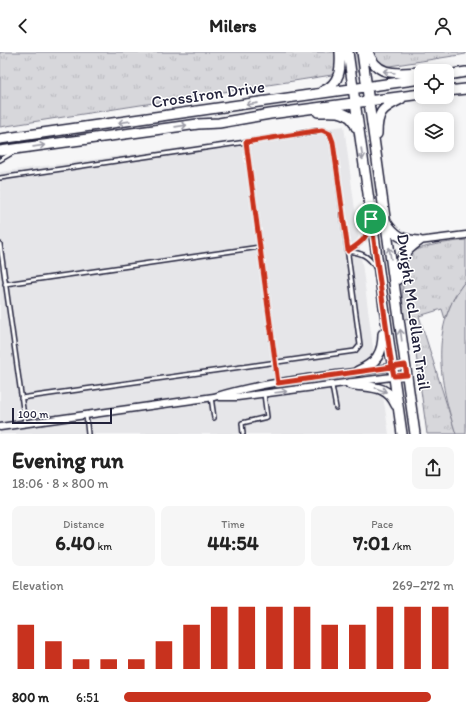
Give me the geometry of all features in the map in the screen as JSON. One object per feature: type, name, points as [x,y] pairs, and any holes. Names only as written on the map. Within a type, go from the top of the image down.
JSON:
[{"type":"main road","points":[[316,94],[330,88],[337,80],[340,73],[340,52]]},
{"type":"main road","name":"Dwight McLellan Trail","points":[[348,52],[402,434]]},
{"type":"main road","name":"Dwight McLellan Trail","points":[[362,52],[415,434]]},
{"type":"main road","points":[[368,52],[374,66],[381,70],[391,73],[414,72]]},
{"type":"main road","points":[[454,73],[465,72]]},
{"type":"main road","name":"CrossIron Drive","points":[[0,139],[414,80]]},
{"type":"main road","points":[[454,90],[466,89]]},
{"type":"main road","name":"CrossIron Drive","points":[[0,152],[198,124],[219,123],[305,109],[414,94]]},
{"type":"main road","points":[[375,151],[379,116],[386,106],[407,95]]},
{"type":"main road","points":[[305,109],[316,112],[345,113],[354,121],[360,137]]},
{"type":"main road","points":[[385,220],[395,235],[402,239],[419,241]]},
{"type":"main road","points":[[397,305],[400,262],[408,248],[419,241]]},
{"type":"main road","points":[[358,371],[374,362],[381,354],[383,345],[384,309]]},
{"type":"main road","points":[[350,384],[385,390],[394,400],[399,413]]},
{"type":"street","points":[[419,241],[466,234]]},
{"type":"street","points":[[0,427],[213,397],[237,397],[350,384],[393,372],[406,370]]},
{"type":"street","points":[[213,397],[236,390],[358,371],[393,372],[406,370]]},
{"type":"lane","points":[[0,178],[322,130],[330,134],[333,142],[360,345],[356,351],[21,398]]},
{"type":"lane","points":[[246,142],[278,383]]},
{"type":"lane","points":[[0,160],[23,148]]},
{"type":"lane","points":[[348,251],[359,244],[367,236],[371,219]]},
{"type":"lane","points":[[0,244],[25,423]]},
{"type":"lane","points":[[5,284],[260,247]]},
{"type":"lane","points":[[348,251],[361,253],[371,259],[380,276]]},
{"type":"lane","points":[[332,386],[336,408]]},
{"type":"lane","points":[[243,434],[242,423],[267,417],[264,394]]},
{"type":"lane","points":[[213,397],[214,418]]},
{"type":"lane","points":[[86,415],[88,434]]},
{"type":"shaded area","points":[[344,126],[379,393],[383,396],[389,434],[0,434],[0,172]]},
{"type":"green space","points":[[0,52],[466,52],[466,54],[0,127]]},
{"type":"green space","points":[[466,240],[466,280],[455,295],[445,319],[442,309],[419,316],[456,434],[427,434],[411,318],[404,319],[402,296],[403,266],[408,257],[415,251],[427,246]]},
{"type":"green space","points":[[466,280],[466,434],[456,434],[445,394],[442,374],[442,335],[446,316],[454,298]]},
{"type":"route","points":[[371,219],[367,236],[359,244],[348,251],[333,142],[330,134],[322,130],[246,142],[278,383],[392,367],[394,376],[407,375],[405,365],[392,367],[371,219]]}]
